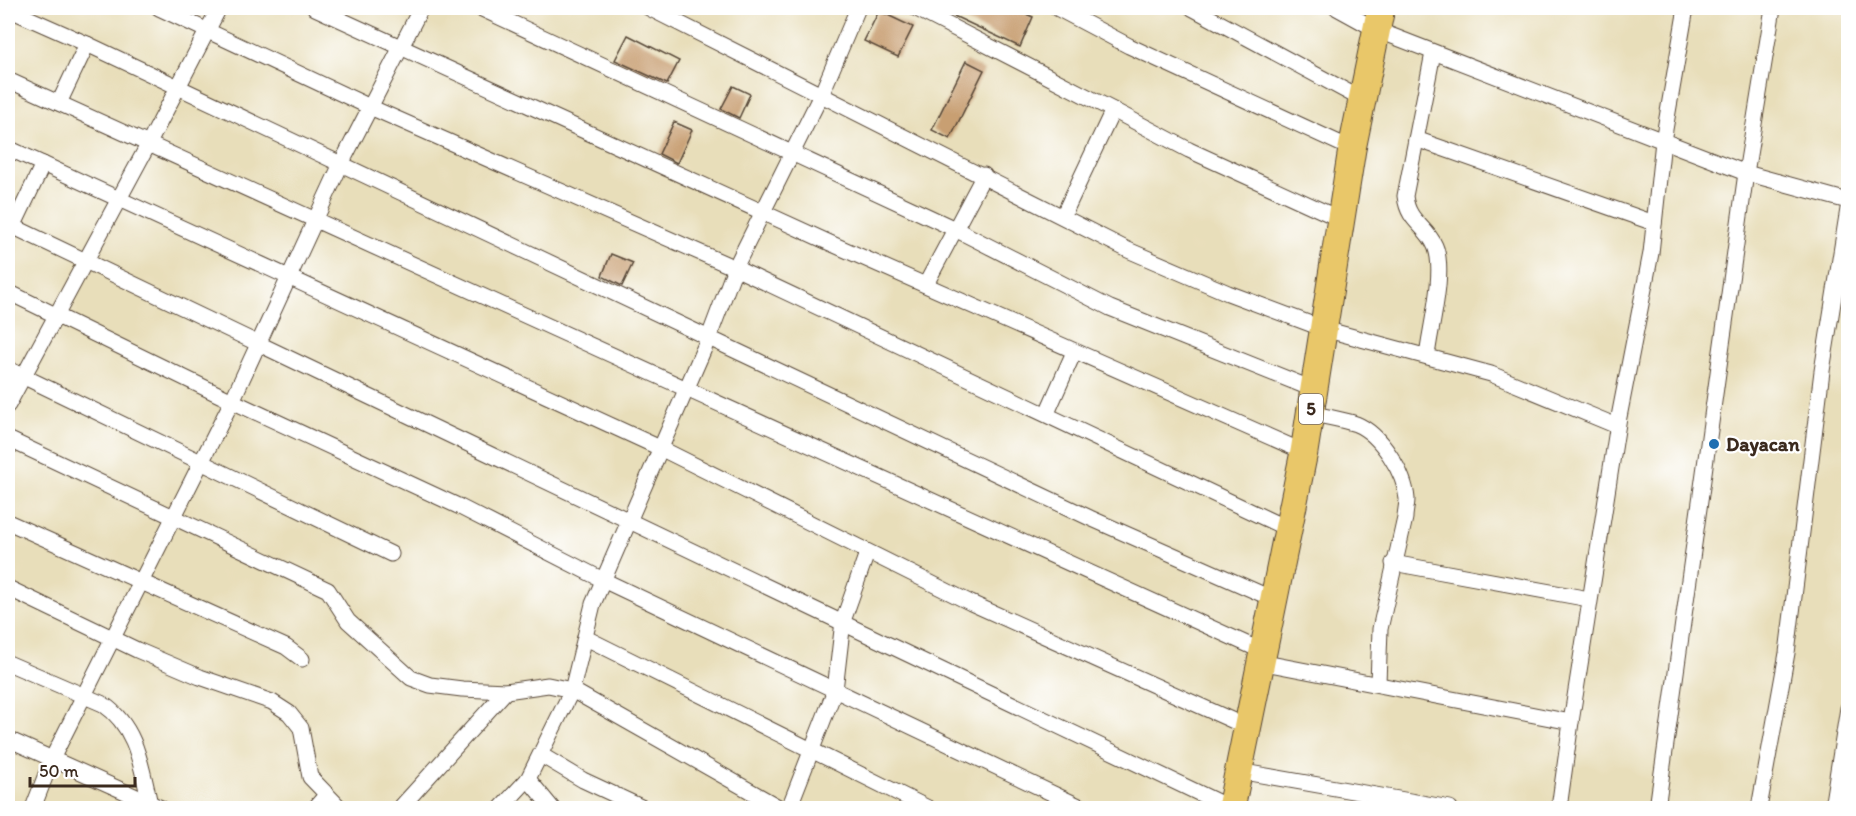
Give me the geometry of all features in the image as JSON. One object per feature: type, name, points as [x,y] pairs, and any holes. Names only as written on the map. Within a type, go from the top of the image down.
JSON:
[{"type":"highway","name":"5","points":[[1231,808],[1304,452],[1352,149],[1379,19]]},
{"type":"street","points":[[159,8],[207,28],[370,107],[735,268],[1047,413],[1288,529]]},
{"type":"street","points":[[8,405],[219,8]]},
{"type":"street","points":[[315,8],[402,45],[763,212],[1074,352],[1304,452]]},
{"type":"street","points":[[33,808],[52,759],[114,638],[172,516],[232,401],[341,164],[421,8]]},
{"type":"street","points":[[480,8],[955,229],[1110,308],[1313,402],[1368,432],[1392,460],[1404,483],[1407,500],[1380,629],[1378,683]]},
{"type":"street","points":[[650,8],[984,175],[1128,250],[1228,293],[1324,329],[1491,374],[1617,426]]},
{"type":"street","points":[[501,808],[528,779],[572,690],[593,604],[603,580],[709,337],[735,268],[822,93],[858,8]]},
{"type":"street","points":[[915,8],[1189,150],[1340,219]]},
{"type":"street","points":[[1057,8],[1140,51],[1352,149]]},
{"type":"street","points":[[1192,8],[1363,100]]},
{"type":"street","points":[[1337,8],[1379,19],[1434,52],[1746,173],[1848,201]]},
{"type":"street","points":[[1558,808],[1588,599],[1617,426],[1651,253],[1663,141],[1686,8]]},
{"type":"street","points":[[1657,808],[1746,173],[1773,8]]},
{"type":"street","points":[[8,9],[87,44],[1090,518],[1273,599]]},
{"type":"street","points":[[59,103],[87,44]]},
{"type":"street","points":[[1426,356],[1440,261],[1431,237],[1407,211],[1405,196],[1434,52]]},
{"type":"street","points":[[8,80],[686,388],[1261,657],[1571,722]]},
{"type":"street","points":[[1063,216],[1113,110]]},
{"type":"street","points":[[1416,139],[1654,223]]},
{"type":"street","points":[[8,148],[660,448],[867,553],[1095,661],[1246,727]]},
{"type":"street","points":[[43,164],[10,226],[627,523],[843,621],[1231,808]]},
{"type":"street","points":[[926,284],[984,175]]},
{"type":"street","points":[[1759,808],[1787,653],[1822,371],[1848,209]]},
{"type":"street","points":[[8,292],[232,401],[458,506],[603,580],[1083,808]]},
{"type":"street","points":[[1047,413],[1074,352]]},
{"type":"street","points":[[8,369],[391,554]]},
{"type":"street","points":[[8,440],[328,590],[348,621],[411,678],[430,684],[462,689],[506,691],[548,685],[572,690],[780,808]]},
{"type":"street","points":[[8,522],[139,583],[286,647],[302,659]]},
{"type":"street","points":[[789,808],[835,690],[843,621],[867,553]]},
{"type":"street","points":[[1393,562],[1588,599]]},
{"type":"street","points":[[8,588],[200,677],[272,702],[289,713],[301,728],[310,777],[340,808]]},
{"type":"street","points":[[586,638],[928,808]]},
{"type":"street","points":[[8,663],[117,713],[127,726],[136,746],[156,806]]},
{"type":"street","points":[[400,808],[506,691]]},
{"type":"street","points":[[1833,808],[1848,708]]},
{"type":"street","points":[[8,739],[156,806]]},
{"type":"street","points":[[541,755],[583,780],[643,808]]},
{"type":"street","points":[[1238,771],[1450,808]]},
{"type":"street","points":[[528,779],[552,808]]},
{"type":"street","points":[[315,808],[326,795]]},
{"type":"building","points":[[937,8],[1012,8],[1033,17],[1020,47]]},
{"type":"building","points":[[879,11],[913,27],[898,57],[864,41]]},
{"type":"building","points":[[628,35],[679,61],[667,84],[615,60]]},
{"type":"building","points":[[966,61],[984,70],[950,139],[932,130]]},
{"type":"building","points":[[733,86],[750,94],[739,118],[721,109]]},
{"type":"building","points":[[674,122],[692,130],[677,163],[659,154]]},
{"type":"building","points":[[611,254],[633,263],[622,286],[602,276]]},
{"type":"place","name":"Dayacan","points":[[1714,444]]}]
